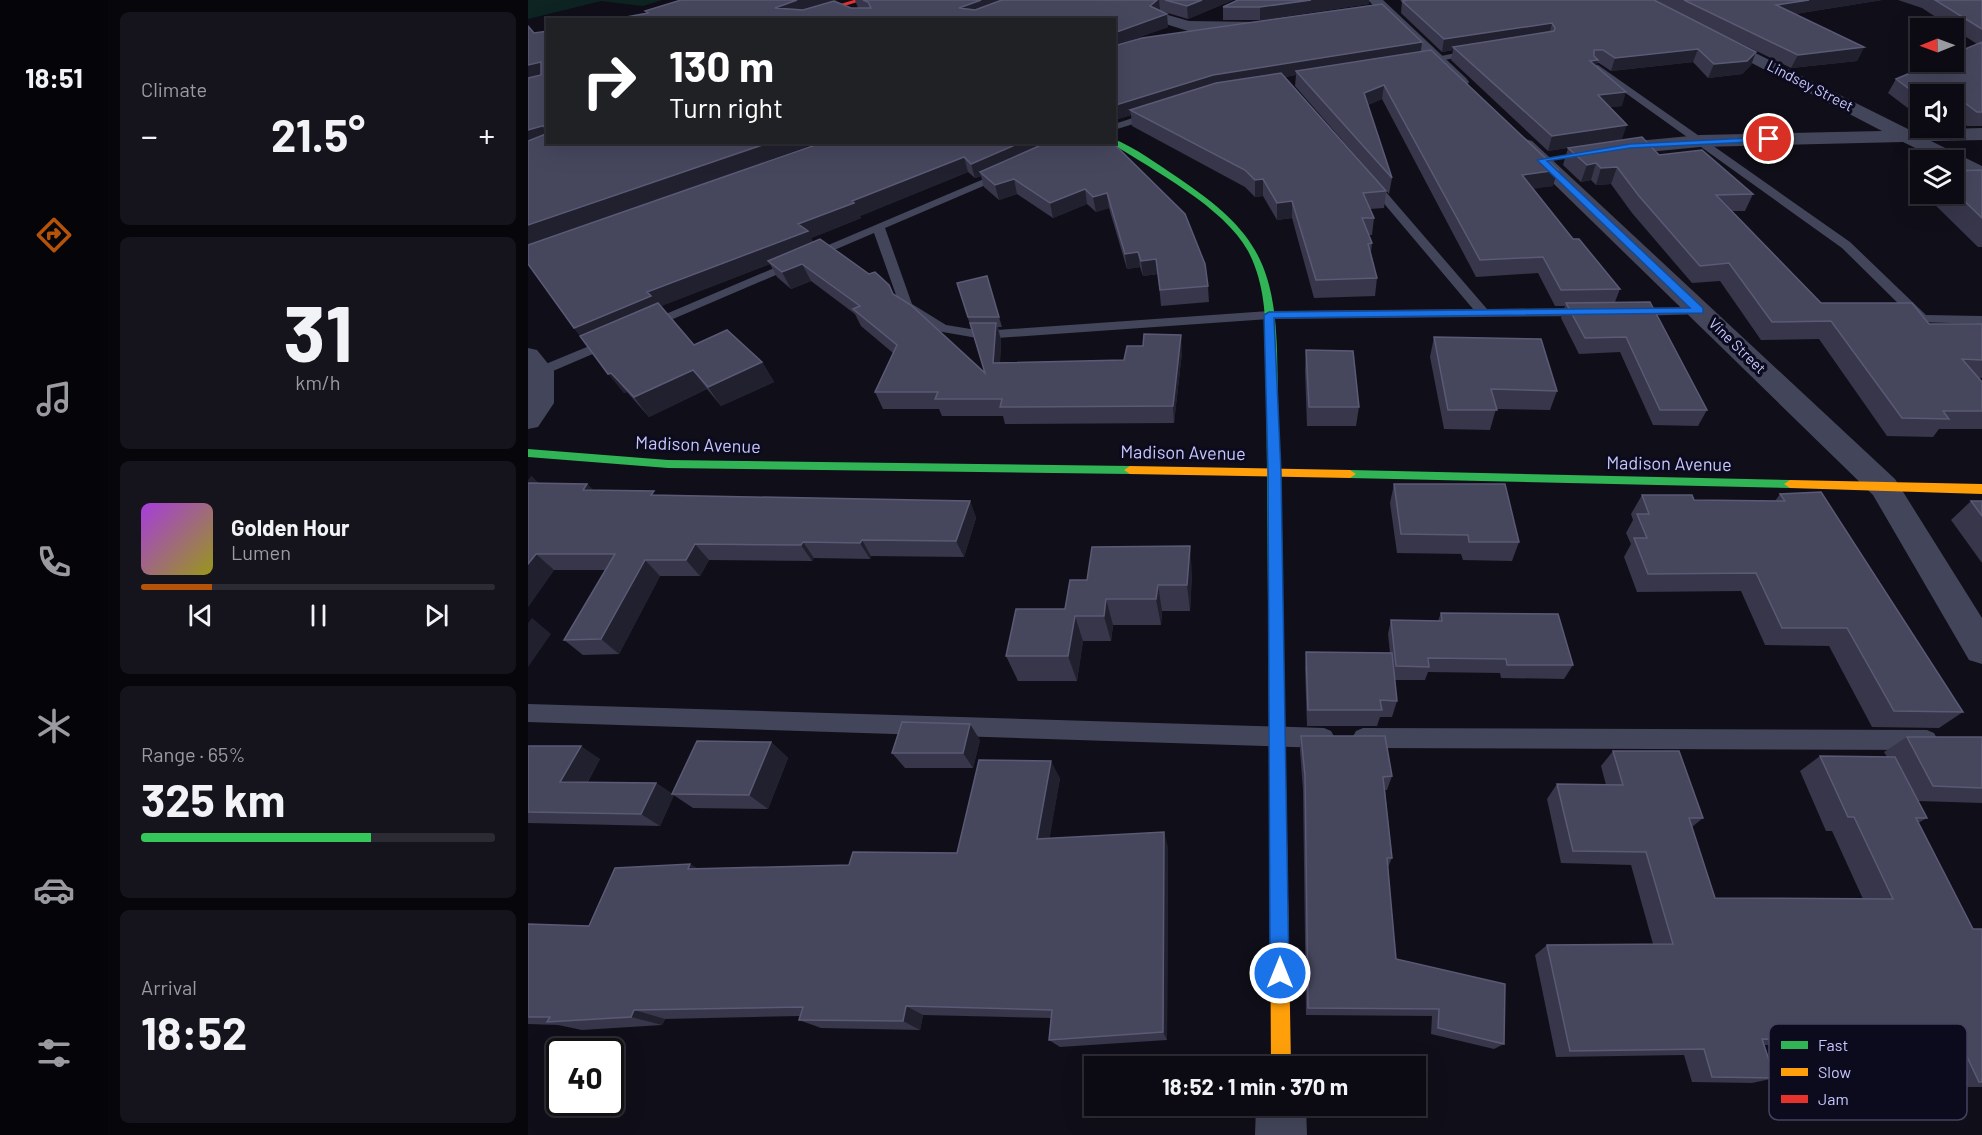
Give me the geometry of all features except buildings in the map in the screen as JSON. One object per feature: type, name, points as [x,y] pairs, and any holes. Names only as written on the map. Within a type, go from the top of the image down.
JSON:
[{"type":"street","name":"Lindsey Street","points":[[1638,0],[1982,174]]},
{"type":"street","points":[[1376,5],[1424,61],[1476,98]]},
{"type":"street","points":[[796,18],[840,6],[859,8]]},
{"type":"street","points":[[1190,15],[1266,22]]},
{"type":"street","points":[[1172,35],[1190,15]]},
{"type":"street","points":[[1142,24],[1161,18],[1190,15],[1217,15],[1266,22]]},
{"type":"street","name":"Vine Street","points":[[1509,129],[1552,158],[1699,310],[1884,487],[1982,649]]},
{"type":"street","points":[[1586,153],[1630,146],[1700,141],[1906,134],[1982,134]]},
{"type":"street","points":[[1116,142],[1213,206],[1251,248],[1264,275],[1269,315],[1274,472],[1281,1056]]},
{"type":"street","points":[[528,420],[540,403],[534,363]]},
{"type":"street","name":"Madison Avenue","points":[[528,453],[668,464],[1274,472],[1982,489]]},
{"type":"street","points":[[1281,1116],[1281,1135]]},
{"type":"lane","points":[[1203,36],[1266,22]]},
{"type":"lane","points":[[1424,61],[1491,50]]},
{"type":"lane","points":[[1595,67],[1846,245],[1922,319],[1982,320]]},
{"type":"lane","points":[[1116,127],[1170,109]]},
{"type":"lane","points":[[534,363],[633,331],[1021,166]]},
{"type":"lane","points":[[1361,171],[1482,311]]},
{"type":"lane","points":[[878,227],[906,306],[942,328],[983,335],[1269,315],[1482,311],[1599,312]]},
{"type":"lane","points":[[1621,312],[1699,310]]},
{"type":"lane","points":[[528,713],[1277,738],[1946,740]]},
{"type":"green space","points":[[528,0],[662,0],[643,6],[601,1],[528,19]]},
{"type":"traffic: fast","points":[[1116,142],[1169,176],[1226,219],[1241,234],[1252,250],[1266,288],[1272,350],[1277,726]]},
{"type":"traffic: fast","points":[[528,453],[668,464],[1130,470]]},
{"type":"traffic: fast","points":[[1350,474],[1790,484]]},
{"type":"traffic: slow","points":[[1130,470],[1350,474]]},
{"type":"traffic: slow","points":[[1790,484],[1982,489]]},
{"type":"traffic: slow","points":[[1277,726],[1281,1056]]},
{"type":"traffic: jam","points":[[796,18],[861,0]]},
{"type":"route","points":[[1280,973],[1274,472],[1269,315],[1699,310],[1541,160],[1630,146],[1769,139]]}]
